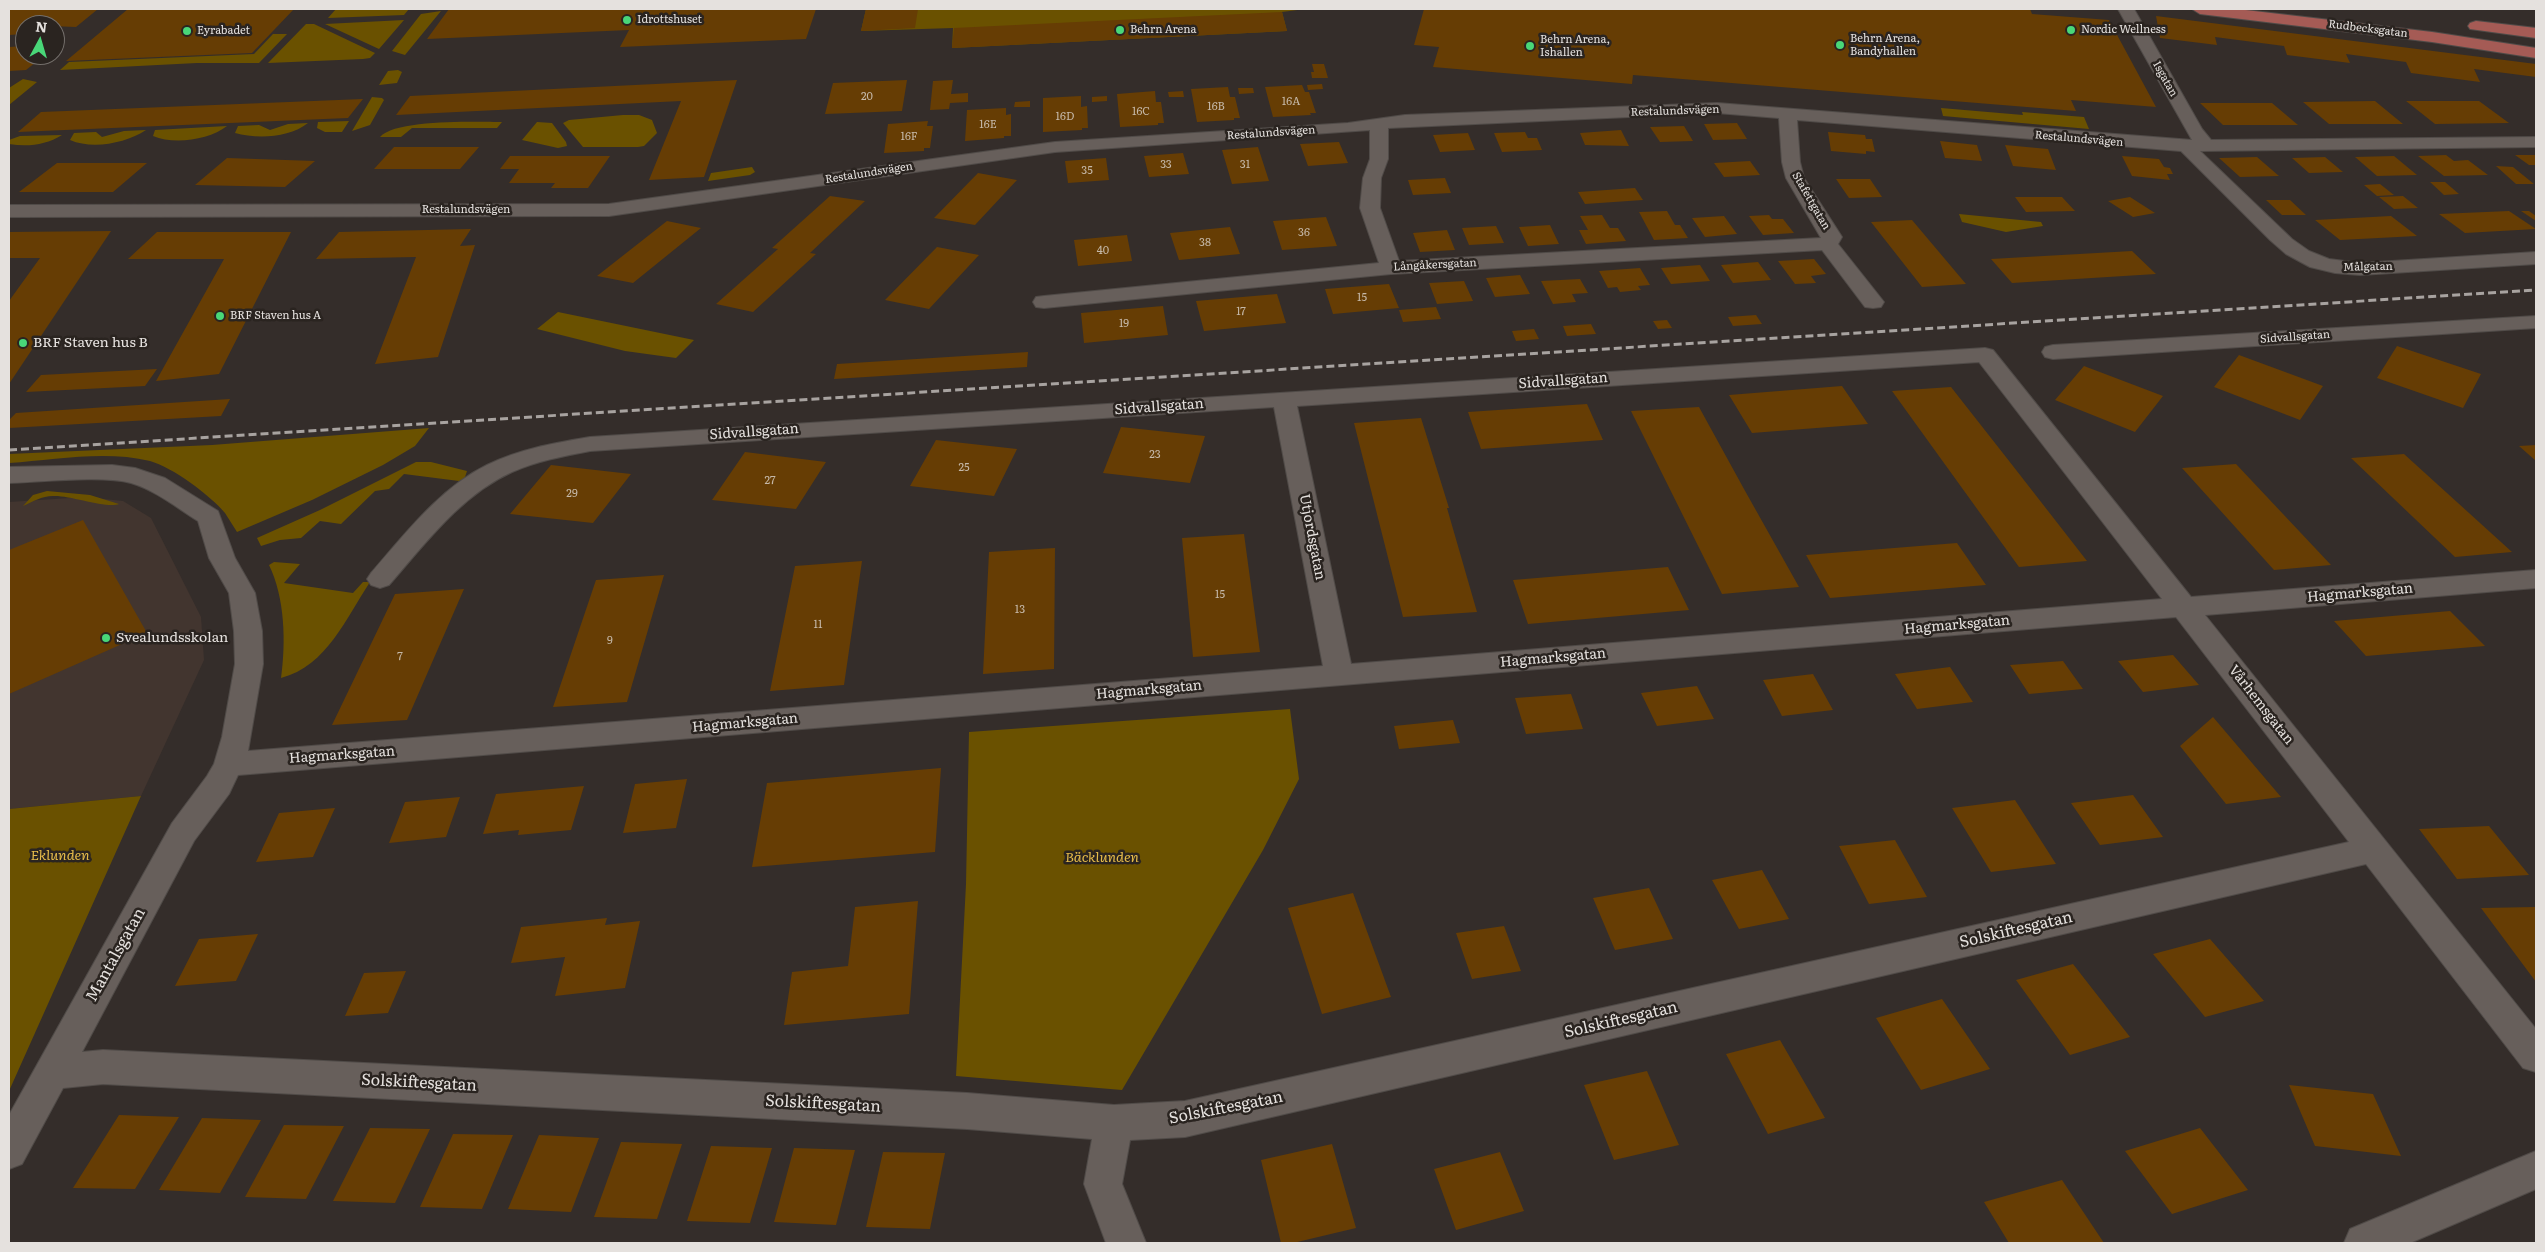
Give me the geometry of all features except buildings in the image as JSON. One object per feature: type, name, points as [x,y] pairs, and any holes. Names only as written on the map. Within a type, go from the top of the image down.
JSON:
[{"type":"main road","name":"Rudbecksgatan","points":[[2200,9],[2432,37],[2536,53]]},
{"type":"main road","name":"Rudbecksgatan","points":[[2310,9],[2536,33]]},
{"type":"street","name":"Isgatan","points":[[2126,9],[2194,131],[2206,146]]},
{"type":"street","name":"Restalundsvägen","points":[[9,211],[609,210],[1030,150],[1379,125],[1405,120],[1717,108],[2186,146],[2536,142]]},
{"type":"street","name":"Stafettgatan","points":[[1787,113],[1791,126],[1789,144],[1795,178],[1832,237],[1828,244],[1873,302]]},
{"type":"street","points":[[1379,125],[1379,159],[1372,178],[1370,208],[1391,268]]},
{"type":"street","name":"Målgatan","points":[[2186,146],[2198,161],[2268,227],[2296,252],[2313,261],[2338,268],[2360,269],[2536,258]]},
{"type":"street","name":"Långåkersgatan","points":[[1044,302],[1391,268],[1828,244]]},
{"type":"street","name":"Sidvallsgatan","points":[[2053,352],[2536,322]]},
{"type":"street","name":"Sidvallsgatan","points":[[380,579],[447,509],[478,480],[508,465],[564,449],[645,439],[1985,355]]},
{"type":"street","name":"Vårhemsgatan","points":[[1985,355],[2536,1056]]},
{"type":"street","name":"Utjordsgatan","points":[[1284,399],[1339,675]]},
{"type":"street","points":[[9,474],[112,472],[135,476],[156,484],[209,517],[222,558],[242,593],[248,631],[249,664],[237,737],[229,764]]},
{"type":"street","name":"Hagmarksgatan","points":[[229,764],[2536,579]]},
{"type":"street","name":"Mantalsgatan","points":[[9,1151],[184,832],[218,785],[229,764]]},
{"type":"street","name":"Solskiftesgatan","points":[[52,1072],[103,1067],[957,1110],[1114,1123],[1185,1119],[2375,849]]},
{"type":"street","points":[[1114,1123],[1103,1184],[1126,1243]]},
{"type":"street","points":[[2364,1243],[2536,1170]]},
{"type":"shaded area","name":"Svealundsskolan","points":[[85,497],[123,501],[151,518],[201,617],[204,660],[141,796],[9,809],[9,502]]},
{"type":"green space","points":[[336,9],[409,9],[404,15],[328,18]]},
{"type":"green space","name":"Behrn Arena","points":[[866,9],[1305,9],[1282,12],[1287,31],[952,48],[953,28],[861,31]]},
{"type":"green space","points":[[441,11],[405,55],[392,51],[421,14]]},
{"type":"green space","points":[[404,20],[379,49],[325,24]]},
{"type":"green space","points":[[306,24],[314,24],[375,53],[370,58],[363,59],[268,63]]},
{"type":"green space","points":[[273,34],[287,34],[259,63],[197,63],[60,70],[69,62],[254,54]]},
{"type":"green space","points":[[398,70],[402,72],[397,83],[379,85],[388,71]]},
{"type":"green space","points":[[23,79],[37,82],[9,105],[9,88]]},
{"type":"green space","points":[[372,97],[384,100],[370,125],[352,131]]},
{"type":"green space","points":[[1941,108],[2023,115],[2022,112],[2084,117],[2089,129],[1943,116]]},
{"type":"green space","points":[[639,115],[652,120],[657,133],[644,146],[583,147],[563,123],[569,120]]},
{"type":"green space","points":[[349,121],[342,132],[325,132],[317,128],[318,122]]},
{"type":"green space","points":[[502,122],[497,128],[412,128],[401,137],[380,137],[389,131],[419,124]]},
{"type":"green space","points":[[537,122],[552,123],[567,146],[558,148],[522,140]]},
{"type":"green space","points":[[308,123],[292,132],[273,136],[253,136],[235,133],[238,126],[259,125],[270,130],[288,124]]},
{"type":"green space","points":[[227,126],[211,135],[191,140],[161,139],[153,136],[155,130]]},
{"type":"green space","points":[[146,130],[138,135],[109,144],[79,143],[70,140],[74,133],[96,132],[102,137],[124,131]]},
{"type":"green space","points":[[62,135],[50,141],[37,144],[9,144],[9,140],[20,136]]},
{"type":"green space","points":[[752,167],[755,172],[750,175],[708,181],[711,173]]},
{"type":"green space","points":[[1959,214],[2041,222],[2043,226],[2006,232],[1962,222]]},
{"type":"green space","points":[[558,312],[694,340],[676,358],[625,351],[537,329]]},
{"type":"green space","points":[[429,428],[415,446],[383,465],[312,500],[237,532],[225,513],[200,490],[169,469],[150,461],[115,456],[97,456],[9,463],[9,454],[212,445]]},
{"type":"green space","points":[[416,462],[431,462],[467,471],[464,480],[459,481],[404,474],[389,489],[375,491],[341,524],[320,521],[301,538],[280,540],[261,546],[257,538],[320,510]]},
{"type":"green space","points":[[47,491],[90,495],[119,504],[106,505],[60,496],[49,496],[23,506],[33,495]]},
{"type":"green space","points":[[274,562],[300,564],[284,583],[353,593],[363,582],[370,582],[334,639],[323,652],[297,672],[281,678],[284,635],[278,592],[269,565]]},
{"type":"green space","name":"Bäcklunden","points":[[1290,709],[1299,779],[1263,850],[1122,1090],[956,1076],[966,884],[969,732]]},
{"type":"green space","name":"Eklunden","points":[[141,796],[9,1091],[9,809]]},
{"type":"railway","points":[[9,450],[2536,290]]},
{"type":"place","name":"Idrottshuset","points":[[627,20]]},
{"type":"place","name":"Behrn Arena","points":[[1120,30]]},
{"type":"place","name":"Nordic Wellness","points":[[2071,30]]},
{"type":"place","name":"Eyrabadet","points":[[187,31]]},
{"type":"place","name":"Behrn Arena, Bandyhallen","points":[[1840,45]]},
{"type":"place","name":"Behrn Arena, Ishallen","points":[[1530,46]]},
{"type":"place","name":"BRF Staven hus A","points":[[220,316]]},
{"type":"place","name":"BRF Staven hus B","points":[[23,343]]},
{"type":"place","name":"Svealundsskolan","points":[[106,638]]}]
